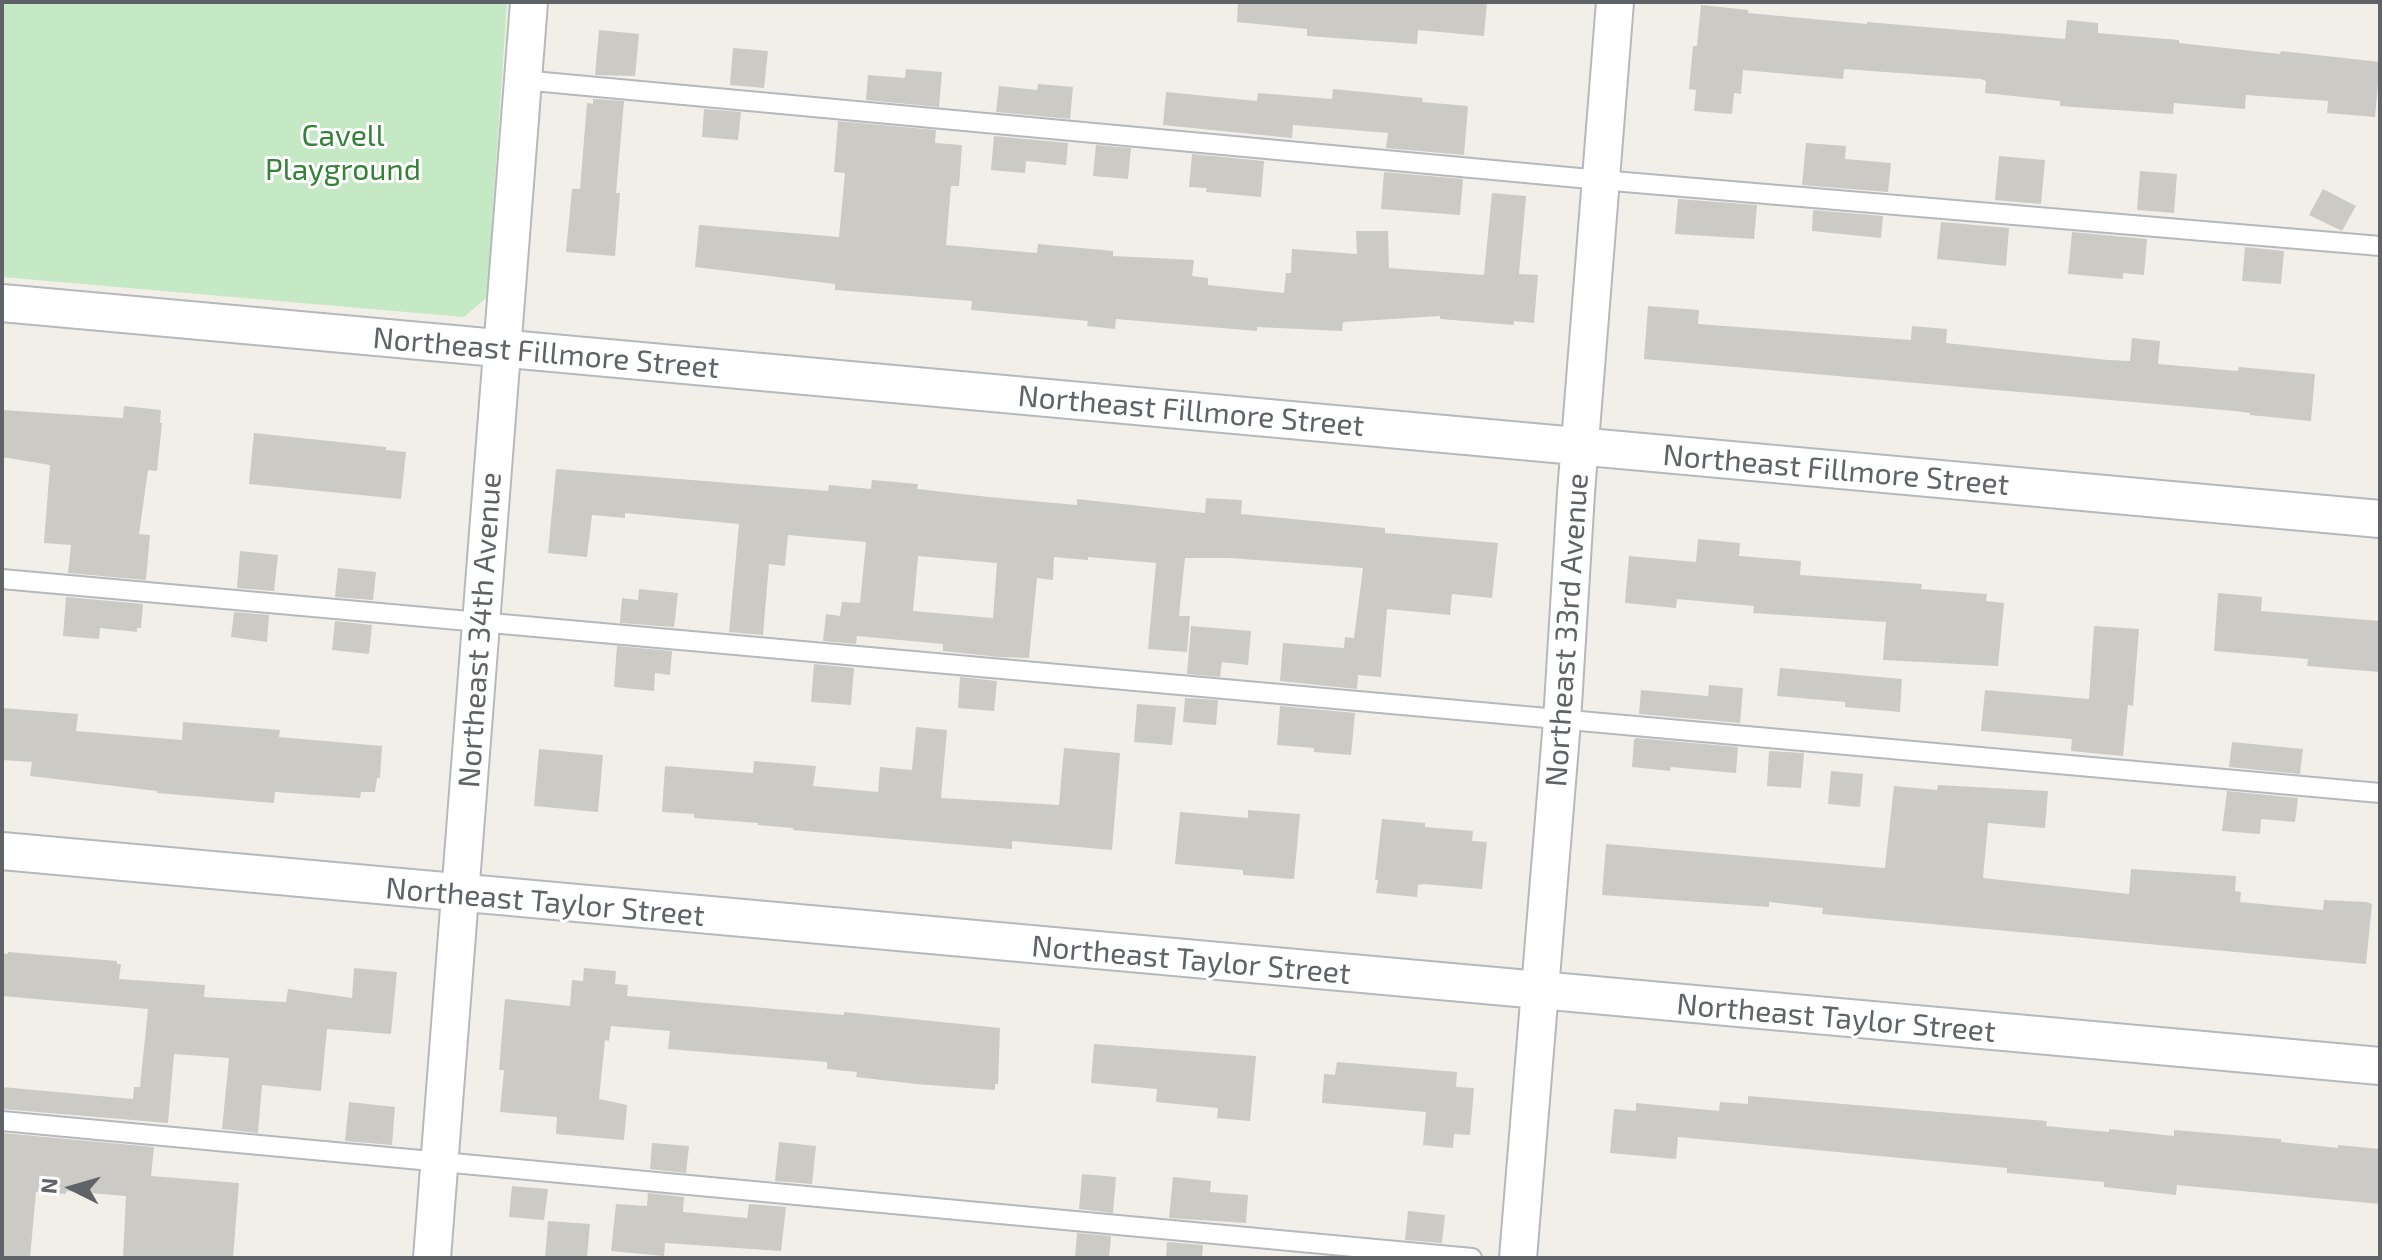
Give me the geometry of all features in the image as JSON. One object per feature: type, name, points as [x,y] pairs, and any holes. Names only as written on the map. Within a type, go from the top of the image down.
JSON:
[{"type":"street","name":"Northeast 34th Avenue","points":[[432,1258],[529,2]]},
{"type":"street","name":"Northeast 33rd Avenue","points":[[1518,1258],[1562,721],[1615,2]]},
{"type":"street","name":"Northeast Fillmore Street","points":[[2,303],[2380,519]]},
{"type":"street","name":"Northeast Taylor Street","points":[[2,851],[460,895],[2380,1066]]},
{"type":"lane","points":[[522,80],[1601,180],[2380,246]]},
{"type":"lane","points":[[2,579],[2380,793]]},
{"type":"lane","points":[[2,1121],[1472,1258]]},
{"type":"green space","name":"Cavell Playground","points":[[2,2],[507,2],[487,297],[464,317],[2,277]]},
{"type":"building","points":[[1238,2],[1487,2],[1484,36],[1418,30],[1417,44],[1307,36],[1307,29],[1237,22]]},
{"type":"building","points":[[1701,5],[1748,10],[1748,13],[2065,39],[2067,20],[2098,23],[2098,33],[2380,62],[2375,117],[2327,113],[2328,101],[2246,95],[2245,109],[2174,103],[2173,114],[2060,106],[2060,101],[1985,93],[1986,81],[1981,79],[1844,69],[1843,79],[1743,70],[1741,94],[1734,93],[1732,114],[1694,111],[1696,90],[1689,89]]},
{"type":"building","points":[[599,30],[639,34],[635,76],[595,75]]},
{"type":"building","points":[[733,48],[768,51],[764,88],[730,85]]},
{"type":"building","points":[[906,69],[942,72],[939,107],[866,100],[868,75],[905,78]]},
{"type":"building","points":[[1038,84],[1073,87],[1070,119],[996,112],[999,86],[1037,90]]},
{"type":"building","points":[[1333,89],[1468,106],[1464,155],[1386,148],[1388,133],[1293,125],[1292,138],[1163,125],[1166,92],[1257,101],[1258,93],[1332,99]]},
{"type":"building","points":[[593,99],[624,101],[616,193],[620,193],[615,256],[566,252],[572,189],[580,189],[587,103],[593,104]]},
{"type":"building","points":[[704,109],[741,112],[738,140],[702,137]]},
{"type":"building","points":[[838,121],[936,130],[935,143],[962,145],[959,186],[951,186],[946,245],[1037,253],[1038,244],[1113,251],[1113,256],[1194,260],[1192,276],[1208,278],[1208,285],[1284,293],[1286,273],[1291,273],[1292,249],[1357,254],[1356,231],[1388,231],[1389,268],[1484,275],[1492,193],[1526,196],[1519,274],[1538,275],[1534,323],[1514,321],[1514,325],[1440,319],[1440,316],[1343,322],[1342,331],[1257,327],[1257,331],[1116,319],[1115,329],[1087,326],[1088,321],[971,310],[972,301],[835,290],[835,284],[695,267],[699,225],[839,237],[845,173],[834,172]]},
{"type":"building","points":[[994,136],[1068,143],[1066,165],[1026,161],[1025,173],[991,170]]},
{"type":"building","points":[[1806,143],[1846,146],[1845,159],[1891,163],[1888,192],[1802,185]]},
{"type":"building","points":[[1096,145],[1131,148],[1128,179],[1093,176]]},
{"type":"building","points":[[1192,154],[1264,161],[1261,197],[1206,192],[1207,188],[1189,187]]},
{"type":"building","points":[[1999,156],[2045,160],[2041,204],[1995,200]]},
{"type":"building","points":[[2140,171],[2177,174],[2174,213],[2137,210]]},
{"type":"building","points":[[1384,172],[1463,179],[1460,215],[1381,209]]},
{"type":"building","points":[[2323,189],[2356,206],[2342,231],[2309,215]]},
{"type":"building","points":[[1678,199],[1757,205],[1754,239],[1675,234]]},
{"type":"building","points":[[1813,210],[1883,216],[1881,238],[1812,231]]},
{"type":"building","points":[[1941,222],[2009,228],[2006,266],[1937,259]]},
{"type":"building","points":[[2072,232],[2147,239],[2144,275],[2123,273],[2123,279],[2068,274]]},
{"type":"building","points":[[2245,247],[2284,251],[2281,284],[2242,281]]},
{"type":"building","points":[[1648,306],[1699,310],[1698,324],[1911,340],[1912,326],[1947,329],[1946,343],[2108,360],[2130,361],[2132,338],[2160,341],[2158,364],[2315,374],[2311,421],[2235,411],[1644,359]]},
{"type":"building","points":[[124,406],[161,410],[157,471],[148,470],[139,534],[150,535],[146,580],[68,573],[71,545],[44,543],[50,465],[2,457],[2,410],[123,418]]},
{"type":"building","points":[[254,433],[386,447],[386,450],[406,452],[401,499],[249,484]]},
{"type":"building","points":[[556,469],[828,491],[829,485],[871,489],[872,480],[918,484],[917,489],[989,497],[1077,505],[1077,499],[1205,513],[1206,498],[1242,500],[1241,514],[1385,528],[1385,533],[1498,543],[1492,598],[1452,594],[1450,615],[1387,609],[1381,677],[1358,675],[1357,689],[1280,681],[1283,643],[1344,648],[1345,637],[1354,638],[1363,568],[1230,558],[1185,558],[1179,616],[1190,616],[1187,652],[1148,649],[1156,563],[1054,557],[1053,580],[1037,578],[1029,658],[943,651],[943,644],[857,636],[856,644],[823,641],[826,614],[840,616],[842,602],[860,603],[866,542],[788,535],[785,566],[769,564],[763,635],[729,632],[739,524],[625,513],[625,518],[592,515],[587,557],[548,553]],"holes":[[[918,556],[997,563],[993,618],[913,611]]]},
{"type":"building","points":[[1698,539],[1740,543],[1739,556],[1801,561],[1800,575],[1922,584],[1921,589],[1987,594],[1986,601],[2004,603],[1998,666],[1883,660],[1886,622],[1753,613],[1754,606],[1677,599],[1676,608],[1625,603],[1629,556],[1696,562]]},
{"type":"building","points":[[240,551],[278,555],[274,591],[237,588]]},
{"type":"building","points":[[338,568],[376,572],[373,600],[335,597]]},
{"type":"building","points":[[639,589],[678,593],[674,627],[620,623],[622,598],[638,600]]},
{"type":"building","points":[[2218,593],[2262,597],[2261,611],[2380,621],[2380,672],[2307,666],[2308,659],[2214,651]]},
{"type":"building","points":[[66,597],[143,604],[141,628],[137,628],[137,632],[100,628],[99,639],[63,636]]},
{"type":"building","points":[[234,612],[269,615],[267,642],[231,637]]},
{"type":"building","points":[[335,621],[372,625],[369,654],[332,650]]},
{"type":"building","points":[[1191,626],[1251,631],[1248,665],[1222,662],[1220,677],[1187,674]]},
{"type":"building","points":[[2094,626],[2139,629],[2133,706],[2128,705],[2123,756],[2071,751],[2072,739],[1981,731],[1985,690],[2089,699]]},
{"type":"building","points":[[617,646],[672,651],[670,675],[655,673],[654,691],[614,687]]},
{"type":"building","points":[[814,664],[854,668],[851,705],[811,702]]},
{"type":"building","points":[[1780,668],[1902,679],[1900,712],[1845,707],[1845,702],[1777,696]]},
{"type":"building","points":[[960,677],[997,681],[994,711],[958,708]]},
{"type":"building","points":[[1709,685],[1743,688],[1740,723],[1639,714],[1641,690],[1708,696]]},
{"type":"building","points":[[1185,698],[1218,700],[1216,725],[1183,722]]},
{"type":"building","points":[[1137,704],[1176,707],[1172,745],[1134,742]]},
{"type":"building","points":[[1280,706],[1355,713],[1351,755],[1277,745]]},
{"type":"building","points":[[2,708],[78,714],[76,731],[182,740],[183,722],[280,730],[279,737],[382,746],[380,778],[377,778],[375,792],[361,792],[360,798],[275,792],[274,803],[157,793],[30,776],[32,762],[2,760]]},
{"type":"building","points":[[916,727],[947,730],[941,798],[1059,805],[1064,748],[1120,753],[1112,850],[1012,841],[1012,849],[975,846],[793,830],[662,812],[665,766],[753,773],[754,761],[816,766],[813,786],[878,792],[880,767],[912,770]]},
{"type":"building","points":[[1636,738],[1738,747],[1736,773],[1632,767]]},
{"type":"building","points":[[2232,742],[2303,749],[2300,774],[2229,767]]},
{"type":"building","points":[[539,749],[603,755],[598,812],[534,806]]},
{"type":"building","points":[[1769,751],[1804,753],[1801,788],[1767,786]]},
{"type":"building","points":[[1831,771],[1863,774],[1860,807],[1828,804]]},
{"type":"building","points":[[1938,785],[2048,791],[2045,828],[1988,823],[1983,878],[2129,894],[2131,869],[2236,876],[2235,891],[2241,892],[2240,902],[2323,910],[2324,900],[2366,902],[2372,904],[2366,964],[1822,914],[1823,908],[1769,902],[1769,907],[1602,895],[1606,844],[1885,868],[1894,786],[1937,790]]},
{"type":"building","points":[[2227,791],[2298,798],[2295,822],[2261,819],[2260,834],[2222,831]]},
{"type":"building","points":[[1248,810],[1300,814],[1294,879],[1243,875],[1243,870],[1175,864],[1180,812],[1248,818]]},
{"type":"building","points":[[1382,819],[1473,831],[1472,841],[1487,842],[1482,889],[1423,884],[1418,885],[1417,897],[1376,893]]},
{"type":"building","points":[[2,953],[117,961],[121,964],[119,979],[205,985],[204,997],[286,1002],[288,989],[352,998],[354,968],[397,972],[391,1034],[327,1029],[321,1091],[262,1085],[258,1133],[222,1129],[229,1058],[174,1054],[168,1123],[2,1109],[2,1087],[133,1099],[134,1087],[140,1087],[148,1009],[2,996]]},
{"type":"building","points":[[584,968],[616,971],[615,984],[628,985],[627,996],[844,1015],[844,1012],[1000,1028],[998,1084],[995,1084],[995,1090],[916,1084],[856,1077],[857,1072],[827,1069],[827,1062],[668,1049],[670,1031],[611,1026],[609,1041],[605,1040],[599,1099],[627,1105],[624,1140],[556,1134],[557,1117],[500,1112],[504,1070],[499,1070],[505,999],[570,1006],[572,980],[583,981]]},
{"type":"building","points":[[1094,1044],[1256,1056],[1250,1121],[1217,1118],[1218,1108],[1156,1102],[1157,1089],[1091,1083]]},
{"type":"building","points":[[1337,1062],[1457,1072],[1456,1087],[1474,1088],[1470,1135],[1454,1134],[1453,1148],[1423,1145],[1426,1112],[1322,1103],[1324,1074],[1335,1075]]},
{"type":"building","points":[[1748,1096],[2047,1121],[2046,1126],[2109,1132],[2109,1129],[2174,1136],[2174,1130],[2281,1139],[2281,1142],[2338,1148],[2338,1145],[2380,1149],[2380,1204],[2177,1185],[2176,1195],[2104,1187],[2104,1182],[2007,1173],[2007,1168],[1678,1137],[1676,1159],[1610,1153],[1614,1109],[1636,1111],[1636,1103],[1719,1111],[1720,1102],[1748,1104]]},
{"type":"building","points":[[349,1102],[395,1107],[392,1145],[345,1141]]},
{"type":"building","points":[[2,1133],[154,1147],[151,1176],[239,1183],[233,1258],[123,1258],[126,1196],[66,1191],[66,1194],[36,1192],[30,1258],[2,1258]]},
{"type":"building","points":[[779,1142],[816,1146],[812,1184],[775,1181]]},
{"type":"building","points":[[652,1143],[689,1146],[686,1173],[650,1169]]},
{"type":"building","points":[[1082,1174],[1116,1177],[1113,1213],[1079,1209]]},
{"type":"building","points":[[1173,1177],[1211,1181],[1210,1192],[1248,1195],[1246,1223],[1169,1218]]},
{"type":"building","points":[[512,1186],[548,1189],[544,1220],[509,1217]]},
{"type":"building","points":[[648,1193],[684,1197],[683,1212],[747,1218],[749,1204],[786,1207],[781,1251],[665,1243],[664,1256],[611,1251],[616,1204],[647,1206]]},
{"type":"building","points":[[1408,1211],[1445,1215],[1442,1243],[1405,1240]]},
{"type":"building","points":[[548,1221],[590,1224],[587,1258],[545,1258]]},
{"type":"building","points":[[1077,1233],[1111,1236],[1109,1258],[1075,1258]]},
{"type":"building","points":[[1167,1242],[1203,1245],[1202,1258],[1166,1258]]}]
